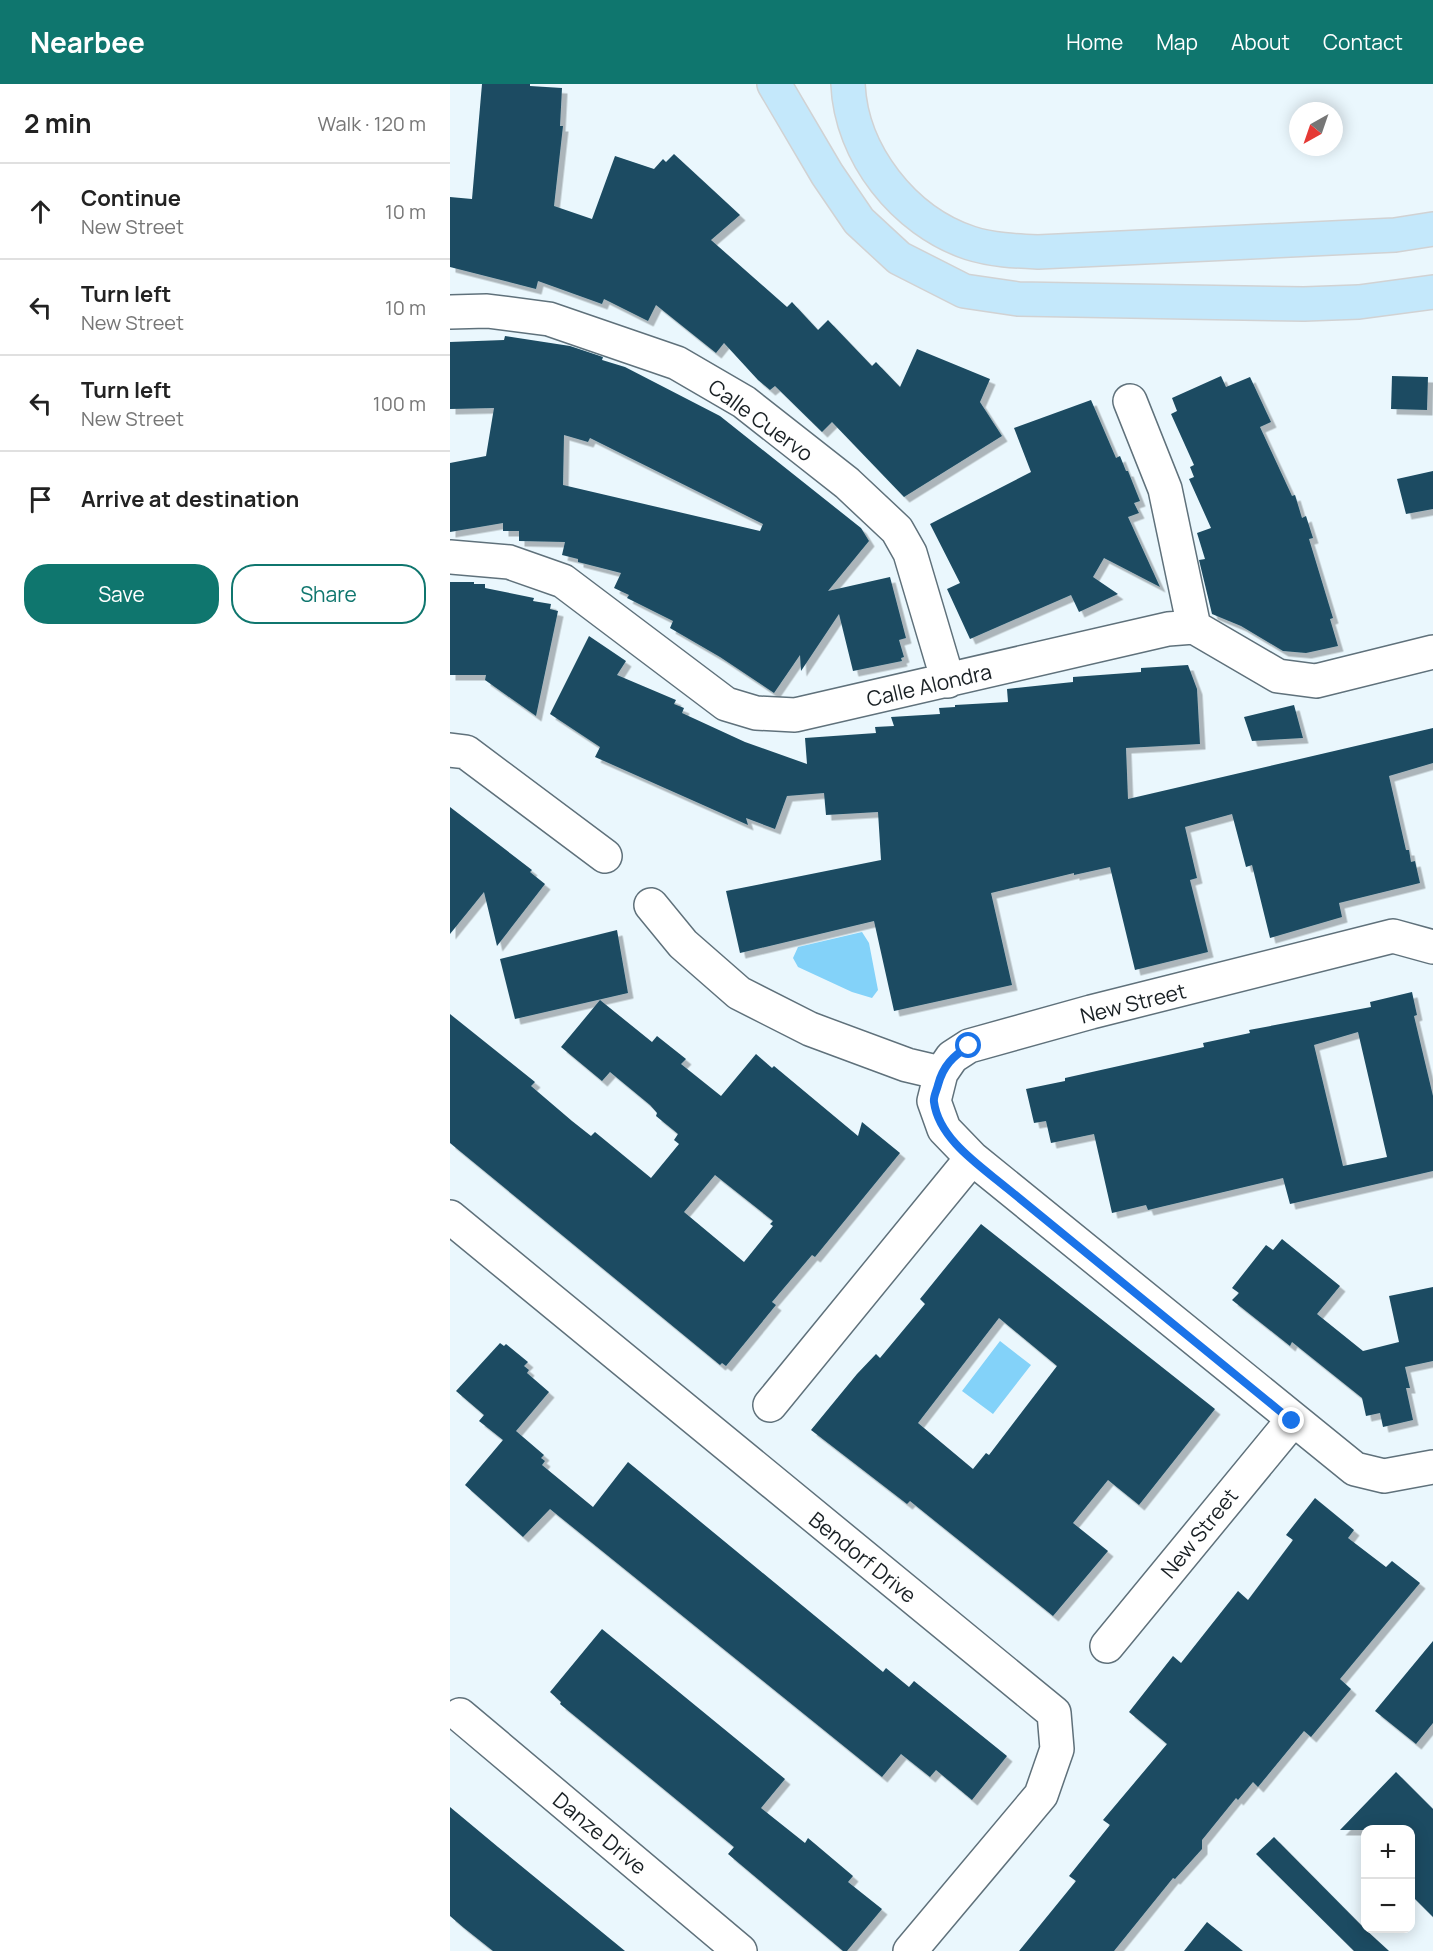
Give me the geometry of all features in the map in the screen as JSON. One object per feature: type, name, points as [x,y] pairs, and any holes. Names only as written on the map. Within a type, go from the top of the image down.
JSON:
[{"type":"main road","points":[[774,84],[827,174],[859,221],[899,258],[964,291],[1018,299],[1304,304],[1359,302],[1433,292]]},
{"type":"main road","points":[[848,84],[855,127],[869,159],[888,185],[912,209],[969,243],[1001,250],[1038,252],[1395,235],[1433,229]]},
{"type":"street","name":"Calle Cuervo","points":[[450,312],[487,311],[549,319],[677,363],[744,402],[847,483],[897,531],[910,553],[948,681]]},
{"type":"street","points":[[1130,401],[1165,489],[1194,627],[1278,676],[1316,681],[1433,652]]},
{"type":"street","name":"Calle Alondra","points":[[450,558],[509,562],[563,581],[726,704],[756,713],[795,715],[1168,629],[1194,627]]},
{"type":"street","points":[[458,751],[604,856]]},
{"type":"street","points":[[651,905],[683,944],[739,993],[810,1029],[907,1065],[941,1073]]},
{"type":"street","name":"New Street","points":[[1433,947],[1393,936],[1091,1012],[969,1046],[952,1057],[941,1073],[934,1101],[944,1130],[972,1158],[1292,1421],[1354,1469],[1384,1476],[1433,1467]]},
{"type":"street","points":[[770,1405],[972,1158]]},
{"type":"street","name":"Bendorf Drive","points":[[450,1217],[1054,1713],[1057,1749],[1041,1795],[910,1951]]},
{"type":"street","name":"New Street","points":[[1107,1646],[1292,1421]]},
{"type":"street","name":"Danze Drive","points":[[460,1715],[740,1951]]},
{"type":"shaded area","points":[[862,932],[869,943],[878,990],[872,998],[852,992],[798,967],[793,958],[798,947]]},
{"type":"shaded area","points":[[1000,1341],[1031,1365],[993,1414],[962,1391]]},
{"type":"building","points":[[482,84],[530,84],[530,86],[562,88],[560,126],[563,126],[554,206],[592,219],[615,156],[654,169],[663,159],[666,162],[674,154],[740,215],[711,240],[787,307],[792,302],[818,330],[828,320],[872,366],[876,362],[900,387],[917,349],[990,379],[980,402],[1002,436],[904,497],[832,422],[822,432],[775,386],[770,390],[758,380],[724,343],[716,353],[656,305],[648,321],[604,299],[602,304],[538,281],[536,289],[450,267],[450,197],[472,199]]},
{"type":"building","points":[[505,336],[570,346],[603,357],[602,360],[625,367],[720,416],[861,528],[869,541],[828,591],[890,577],[906,638],[899,640],[904,657],[901,658],[902,661],[853,671],[839,614],[801,671],[800,655],[774,693],[720,657],[670,628],[673,621],[627,598],[629,595],[614,588],[621,573],[578,562],[578,559],[562,555],[565,542],[519,541],[519,531],[503,531],[503,523],[450,532],[450,463],[486,456],[494,408],[450,409],[450,342],[504,340]],"holes":[[[564,435],[588,442],[590,438],[763,524],[760,531],[563,485]]]},
{"type":"building","points":[[1221,376],[1226,387],[1250,377],[1271,422],[1260,427],[1292,496],[1295,495],[1302,518],[1306,516],[1313,538],[1309,539],[1333,618],[1330,619],[1338,646],[1306,653],[1283,651],[1241,626],[1212,614],[1199,560],[1205,559],[1197,533],[1211,528],[1189,479],[1194,477],[1190,467],[1194,465],[1171,414],[1177,411],[1172,398]]},
{"type":"building","points":[[1392,376],[1428,377],[1427,410],[1391,409]]},
{"type":"building","points":[[1091,400],[1116,458],[1120,456],[1140,501],[1134,503],[1139,513],[1128,517],[1160,587],[1104,558],[1093,577],[1118,594],[1079,612],[1071,595],[970,639],[947,589],[960,583],[930,524],[1031,472],[1014,428]]},
{"type":"building","points":[[1433,471],[1433,509],[1406,514],[1397,479]]},
{"type":"building","points":[[450,582],[485,584],[485,588],[534,598],[533,601],[551,604],[550,609],[558,611],[536,716],[485,680],[486,675],[450,675]]},
{"type":"building","points":[[589,636],[626,661],[617,675],[676,700],[674,704],[684,708],[682,713],[745,742],[807,764],[805,738],[876,733],[875,727],[894,726],[891,717],[940,714],[939,708],[955,707],[955,705],[1008,702],[1007,689],[1073,682],[1073,677],[1141,672],[1141,668],[1188,665],[1197,689],[1200,744],[1126,748],[1128,799],[1433,728],[1433,763],[1389,776],[1406,850],[1409,850],[1411,862],[1415,861],[1420,883],[1339,903],[1342,917],[1270,938],[1252,865],[1246,867],[1232,814],[1185,827],[1197,878],[1190,880],[1208,952],[1135,970],[1110,867],[1074,875],[1074,873],[991,893],[1012,985],[894,1011],[874,921],[740,953],[726,891],[881,860],[878,812],[826,815],[824,793],[787,796],[775,829],[746,818],[748,825],[595,757],[600,747],[550,714]]},
{"type":"building","points":[[1294,705],[1303,738],[1252,741],[1244,717]]},
{"type":"building","points":[[450,807],[532,870],[530,872],[545,884],[497,946],[484,892],[450,934]]},
{"type":"building","points":[[617,930],[628,993],[515,1019],[500,959]]},
{"type":"building","points":[[1412,992],[1417,1015],[1414,1016],[1433,1096],[1433,1171],[1290,1204],[1283,1178],[1148,1210],[1146,1205],[1112,1213],[1094,1134],[1051,1143],[1046,1121],[1034,1123],[1026,1089],[1204,1047],[1203,1043],[1250,1033],[1249,1030],[1371,1007],[1370,1002]],"holes":[[[1358,1032],[1387,1157],[1343,1166],[1314,1045]]]},
{"type":"building","points":[[600,1000],[652,1042],[657,1036],[686,1059],[681,1064],[721,1096],[756,1054],[772,1068],[774,1066],[858,1136],[862,1122],[900,1153],[815,1257],[812,1255],[772,1302],[776,1305],[726,1366],[722,1363],[720,1365],[450,1143],[450,1014],[535,1082],[531,1086],[572,1121],[591,1136],[595,1132],[651,1178],[679,1144],[674,1140],[678,1134],[656,1116],[657,1113],[650,1105],[610,1072],[602,1081],[561,1047]],"holes":[[[715,1175],[773,1221],[770,1224],[773,1226],[744,1262],[684,1212]]]},
{"type":"building","points":[[981,1224],[1215,1409],[1139,1505],[1108,1480],[1073,1523],[1108,1551],[1053,1616],[910,1501],[907,1504],[811,1430],[857,1374],[876,1354],[880,1358],[925,1304],[920,1299]],"holes":[[[999,1318],[1057,1366],[989,1455],[986,1453],[973,1469],[918,1423]]]},
{"type":"building","points":[[1282,1239],[1340,1286],[1317,1314],[1363,1351],[1399,1342],[1389,1296],[1433,1287],[1433,1361],[1405,1367],[1410,1388],[1406,1388],[1413,1420],[1383,1427],[1380,1413],[1366,1416],[1362,1398],[1292,1342],[1290,1346],[1232,1300],[1239,1293],[1232,1288],[1266,1245],[1273,1250]]},
{"type":"building","points":[[500,1343],[504,1346],[506,1344],[528,1362],[524,1366],[529,1370],[527,1373],[549,1392],[516,1431],[544,1455],[541,1458],[545,1461],[542,1465],[593,1507],[628,1462],[883,1672],[886,1668],[909,1687],[914,1681],[1007,1756],[972,1800],[936,1770],[930,1777],[901,1754],[882,1777],[550,1509],[523,1537],[465,1485],[503,1440],[479,1421],[484,1415],[456,1391]]},
{"type":"building","points":[[1315,1498],[1354,1530],[1348,1538],[1386,1567],[1392,1561],[1420,1583],[1340,1679],[1351,1689],[1311,1737],[1304,1731],[1258,1787],[1253,1782],[1238,1800],[1236,1798],[1202,1840],[1202,1849],[1175,1879],[1173,1878],[1114,1951],[1019,1951],[1076,1881],[1069,1876],[1110,1825],[1103,1820],[1167,1744],[1129,1712],[1173,1656],[1181,1663],[1238,1591],[1248,1600],[1293,1540],[1286,1535]]},
{"type":"building","points":[[602,1629],[785,1779],[761,1808],[805,1843],[808,1838],[853,1876],[848,1882],[882,1909],[847,1951],[843,1951],[728,1854],[734,1847],[560,1704],[561,1702],[550,1692]]},
{"type":"building","points":[[1433,1641],[1433,1723],[1416,1744],[1375,1711]]},
{"type":"building","points":[[1396,1772],[1433,1809],[1433,1917],[1415,1899],[1415,1825],[1361,1825],[1361,1830],[1340,1830]]},
{"type":"building","points":[[450,1807],[625,1951],[493,1951],[464,1928],[450,1916]]},
{"type":"building","points":[[1274,1837],[1361,1925],[1361,1933],[1369,1933],[1389,1951],[1354,1951],[1256,1854]]},
{"type":"building","points":[[1207,1922],[1243,1951],[1184,1951]]},
{"type":"route","points":[[969,1046],[952,1057],[941,1073],[934,1101],[944,1130],[1008,1189],[1292,1421]]}]
